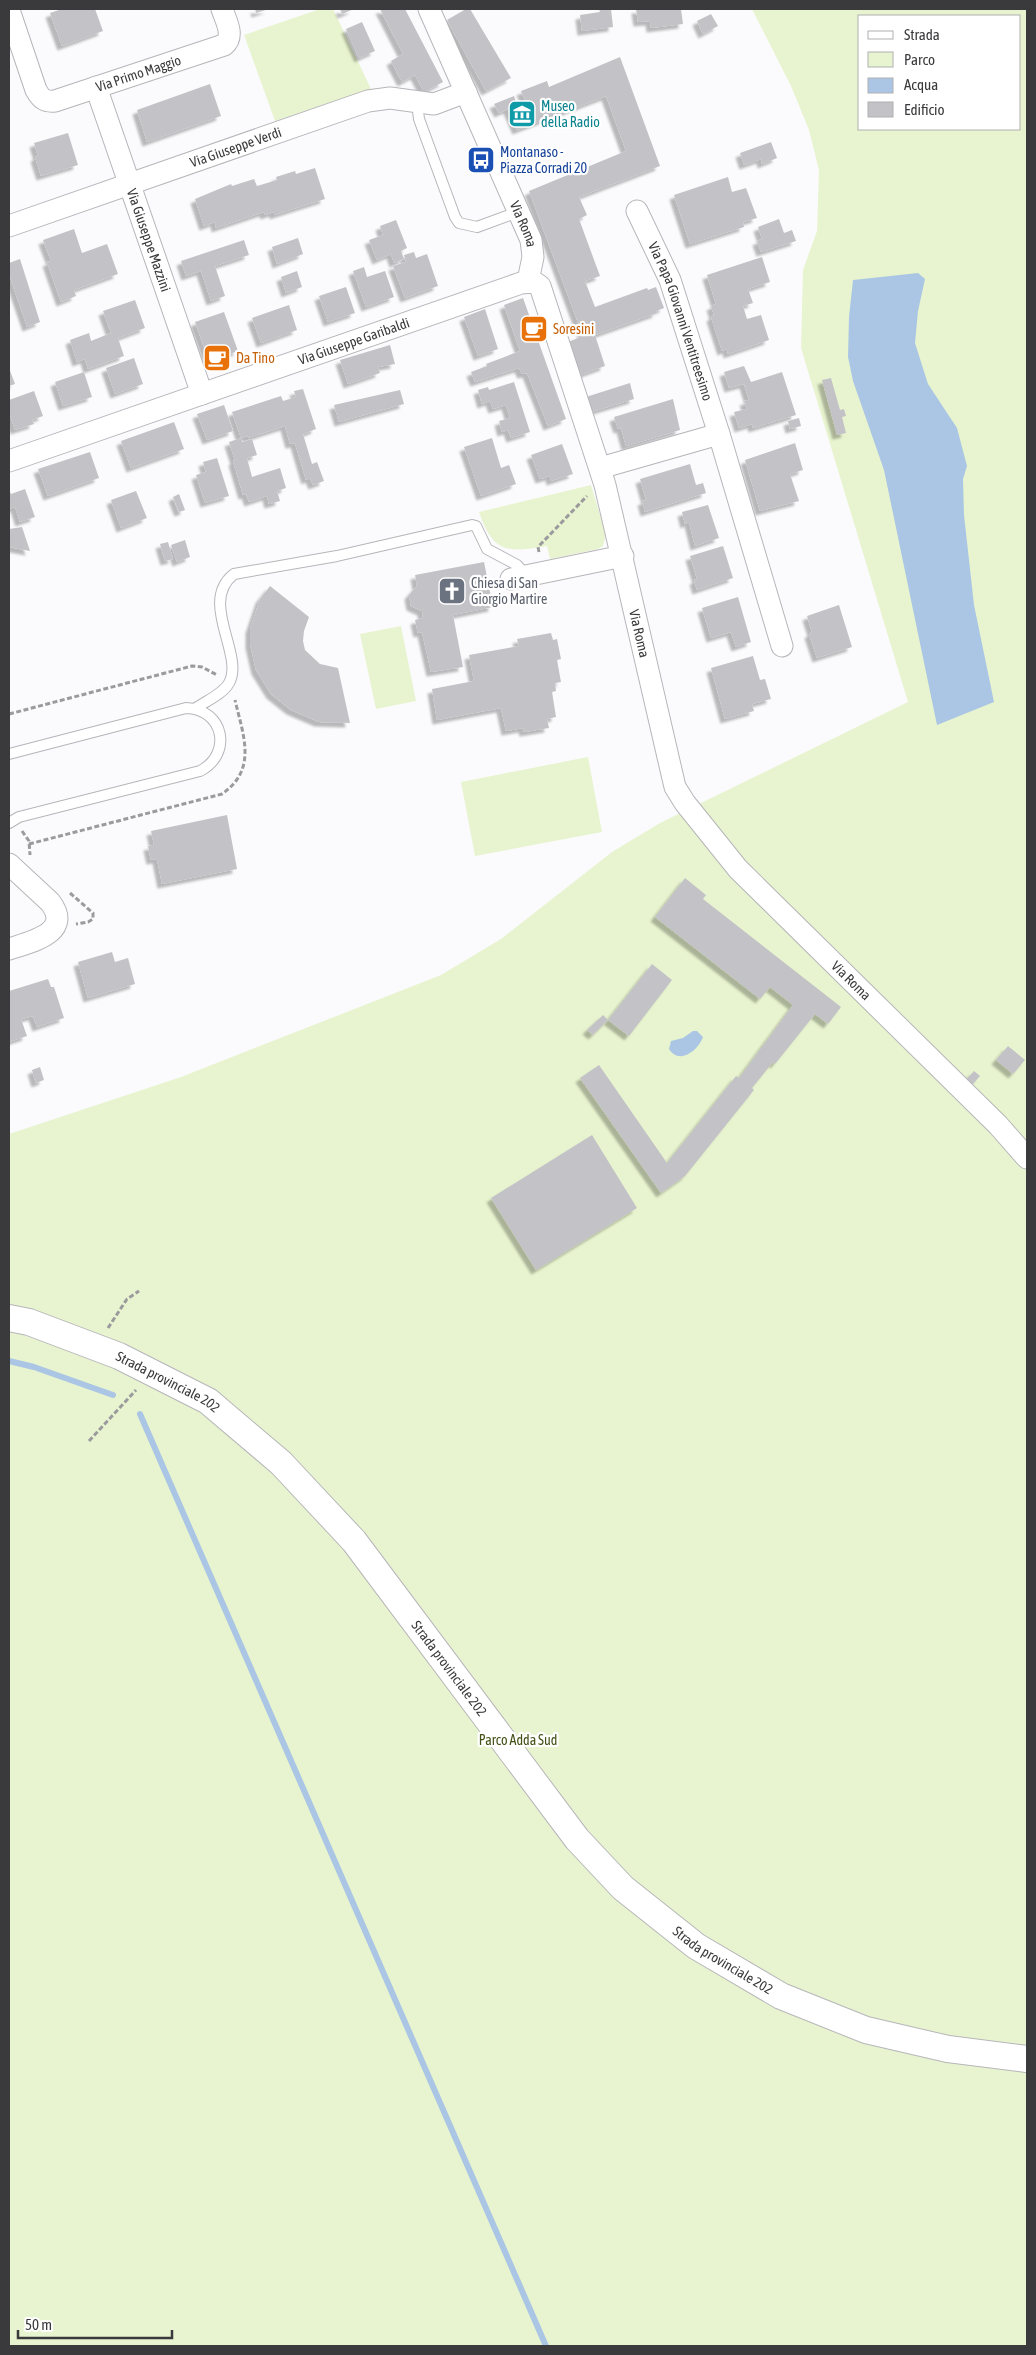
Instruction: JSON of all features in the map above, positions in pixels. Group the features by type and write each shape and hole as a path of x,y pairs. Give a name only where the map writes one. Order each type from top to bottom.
{"street":[{"name":"Via Primo Maggio","path":"9,10 36,90 40,98 47,102 224,45 229,41 229,27 222,9"},
{"name":"Via Roma","path":"430,9 534,250 528,281 540,286 544,292 603,477 623,556 670,771 684,804 738,869 1019,1139 1027,1158"},
{"name":"Via Giuseppe Mazzini","path":"96,87 202,394"},
{"name":"Via Giuseppe Verdi","path":"9,226 368,101 390,98 434,104 466,92"},
{"name":"Via Papa Giovanni Ventitreesimo","path":"637,211 670,280 719,434 782,646"},
{"name":"Via Giuseppe Garibaldi","path":"9,461 528,281"},
{"path":"603,477 719,434"},
{"path":"527,576 623,556"},
{"path":"9,864 55,908 57,916 52,931 34,941 9,949"},
{"name":"Strada provinciale 202","path":"9,1318 29,1322 97,1348 208,1402 281,1463 354,1542 560,1818 623,1888 671,1928 752,1981 836,2020 899,2039 948,2049 1027,2059"}],"lane":[{"path":"418,103 419,119 455,217 459,223 477,227 518,212"},
{"path":"196,708 227,686 232,675 220,597 224,584 234,574 337,556 472,525 476,526 487,549 517,566 527,576"},
{"path":"9,754 176,709 196,708 205,712 213,718 220,734 219,750 206,768 19,817 9,823"}],"path":[{"path":"527,576 538,547 593,490 603,477"},
{"path":"9,714 192,666 214,672 227,686 235,700 246,752 242,770 230,788 222,794 29,844"},
{"path":"97,1348 122,1305 139,1291"},
{"path":"89,1441 138,1387 149,1372"}],"green space":[{"path":"320,9 333,9 371,89 275,121 244,35"},
{"name":"Parco Adda Sud","path":"752,9 1027,9 1027,2346 9,2346 9,1134 181,1077 441,975 501,939 612,852 660,823 908,702 801,348 803,270 817,231 819,170 809,130 791,86"},
{"path":"591,485 606,535 603,546 598,549 550,559 547,546 521,549 503,547 490,536 479,512"},
{"path":"401,626 416,701 376,709 360,634"},
{"path":"588,757 602,832 475,856 461,782"}],"water":[{"path":"918,273 925,279 918,311 915,343 928,384 957,428 967,466 963,479 964,515 974,605 994,702 937,725 884,470 853,381 848,357 849,317 853,280"},
{"path":"693,1031 697,1031 703,1037 697,1047 683,1056 673,1054 669,1049 671,1041 683,1038"}],"building":[{"path":"62,9 95,9 103,31 62,46 50,13"},
{"path":"255,9 269,9 256,13"},
{"path":"340,9 354,9 342,14"},
{"path":"380,9 405,9 443,82 424,92 415,75 402,82 391,61 403,54"},
{"path":"466,9 470,9 511,78 486,91 447,20"},
{"path":"599,9 611,9 613,27 582,31 580,15 600,12"},
{"path":"636,9 681,9 683,24 651,28 650,21 638,22"},
{"path":"711,14 718,26 703,34 697,21"},
{"path":"362,22 375,51 359,58 346,29"},
{"path":"620,57 660,166 579,197 587,215 579,219 600,276 585,281 595,307 647,288 648,290 656,287 664,308 656,311 657,313 595,335 605,366 580,375 568,342 583,336 529,191 626,151 606,96 517,130 508,109 499,113 494,104 514,96 517,105 526,102 521,91 547,81 549,87"},
{"path":"210,84 221,116 147,142 137,110"},
{"path":"68,133 78,165 41,176 35,157 38,156 34,143"},
{"path":"771,142 777,158 762,164 761,159 744,165 740,153"},
{"path":"315,168 325,199 274,215 274,212 265,215 264,212 216,228 215,222 204,226 195,199 231,184 232,186 254,179 257,186 277,180 276,177 295,171 296,174"},
{"path":"728,177 732,192 746,188 757,218 743,222 744,227 690,244 674,195"},
{"path":"779,219 784,233 792,230 796,241 761,252 757,241 762,239 758,227"},
{"path":"396,220 407,248 401,251 404,259 394,263 391,254 377,260 369,240 383,235 380,226"},
{"path":"74,229 82,253 107,244 118,274 74,290 76,296 61,302 47,262 51,261 43,240"},
{"path":"298,238 303,254 277,264 272,247"},
{"path":"244,240 249,255 215,266 225,296 211,301 201,271 186,276 181,261"},
{"path":"414,252 416,258 427,254 438,286 405,298 393,266 406,262 404,255"},
{"path":"762,257 770,282 748,289 753,303 743,306 747,319 761,315 769,340 728,354 727,349 722,351 711,317 714,315 711,306 716,304 707,275"},
{"path":"20,259 40,322 27,327 9,274 9,263"},
{"path":"364,267 367,277 385,271 394,297 366,307 353,271"},
{"path":"297,271 302,287 286,293 281,277"},
{"path":"346,287 355,313 328,322 319,296"},
{"path":"523,298 566,419 548,426 527,373 522,374 519,368 475,382 471,372 520,351 504,305"},
{"path":"135,300 145,328 118,338 124,356 88,369 85,359 77,362 70,340 89,333 91,341 111,333 103,311"},
{"path":"289,305 297,330 261,343 252,318"},
{"path":"485,309 498,349 478,356 464,317"},
{"path":"224,312 238,351 209,361 195,322"},
{"path":"390,345 395,364 378,367 380,373 348,384 340,360"},
{"path":"134,358 143,384 115,394 106,368"},
{"path":"744,366 751,382 782,372 796,415 753,428 752,424 739,428 734,412 747,409 744,401 749,400 744,384 729,388 724,372"},
{"path":"9,368 15,384 9,386"},
{"path":"84,372 92,397 63,406 55,382"},
{"path":"831,378 840,410 844,409 846,416 842,417 846,433 837,435 822,380"},
{"path":"514,382 530,432 511,438 508,430 502,432 499,421 510,418 506,405 493,409 490,401 482,404 478,390 488,387 489,390"},
{"path":"630,383 634,399 591,412 586,397"},
{"path":"303,389 316,429 303,434 312,464 317,462 324,481 313,485 310,478 306,480 295,443 290,444 285,426 248,438 248,436 241,438 232,412 281,396 283,401 296,397 294,391"},
{"path":"400,390 404,404 339,422 334,405"},
{"path":"34,391 43,416 32,420 34,424 15,430 9,412 9,400"},
{"path":"673,399 680,430 626,446 621,428 618,429 614,417"},
{"path":"224,405 233,431 207,440 197,414"},
{"path":"799,418 801,426 790,429 788,421"},
{"path":"174,422 184,449 131,468 121,441"},
{"path":"241,438 242,442 252,439 257,455 247,458 252,477 280,468 286,488 277,491 280,501 269,504 267,496 249,502 246,494 243,495 229,442"},
{"path":"492,438 501,468 509,465 516,484 481,496 464,447"},
{"path":"795,443 803,470 790,474 799,501 760,511 745,460"},
{"path":"562,444 573,474 551,481 550,476 540,479 531,455"},
{"path":"90,452 99,478 48,496 38,469"},
{"path":"217,458 229,496 205,503 196,475 206,472 203,462"},
{"path":"690,464 696,485 703,483 706,493 645,512 642,501 646,500 640,479"},
{"path":"25,489 35,517 20,522 15,507 9,509 9,490 11,494"},
{"path":"136,491 147,518 121,528 111,500"},
{"path":"179,494 185,510 179,512 173,497"},
{"path":"708,505 719,538 695,546 689,522 685,524 682,512"},
{"path":"22,527 30,551 9,547 9,529"},
{"path":"185,540 190,557 177,562 171,545"},
{"path":"168,542 173,559 165,561 160,544"},
{"path":"723,546 733,578 697,590 694,580 697,579 690,556"},
{"name":"Chiesa di San Giorgio Martire","path":"484,562 493,607 453,615 463,667 431,672 422,632 418,633 415,620 423,618 422,611 411,606 409,595 417,586 415,575"},
{"path":"270,586 309,617 304,631 303,641 305,650 320,664 338,668 350,723 319,722 291,710 271,694 256,670 250,644 250,629 260,599"},
{"path":"738,597 751,642 736,647 731,632 711,638 702,608"},
{"path":"839,605 852,647 817,658 809,634 812,632 807,616"},
{"path":"551,633 553,640 557,639 561,659 557,660 561,682 555,683 556,691 552,692 556,717 547,719 549,728 524,732 523,728 506,731 501,708 437,720 432,689 474,681 469,655 519,646 517,639"},
{"path":"753,656 760,680 765,679 771,699 752,704 754,711 725,719 711,668"},
{"path":"227,815 237,869 162,884 157,859 151,860 148,846 154,845 151,831"},
{"path":"685,878 706,895 703,899 841,1007 828,1024 815,1014 775,1064 773,1062 752,1088 754,1090 685,1176 661,1193 580,1078 599,1065 667,1163 736,1076 739,1078 793,1005 770,987 760,999 655,917"},
{"path":"112,952 115,962 128,958 135,984 88,998 78,962"},
{"path":"652,964 672,980 629,1036 608,1020"},
{"path":"48,979 51,987 54,987 64,1018 37,1027 33,1016 21,1019 27,1036 9,1042 9,991"},
{"path":"603,1015 608,1020 593,1035 587,1030"},
{"path":"1008,1046 1025,1060 1013,1074 996,1060"},
{"path":"40,1067 44,1080 36,1083 32,1070"},
{"path":"974,1071 980,1076 970,1087 964,1082"},
{"path":"592,1135 637,1208 536,1270 491,1198"}],"waterway":[{"path":"9,1361 34,1367 113,1395"},
{"path":"140,1414 546,2346"}],"place":[{"name":"Museo della Radio","path":"522,114"},
{"name":"Montanaso - Piazza Corradi 20","path":"481,160"},
{"name":"Soresini","path":"534,329"},
{"name":"Da Tino","path":"217,358"},
{"name":"Chiesa di San Giorgio Martire","path":"452,591"}]}
